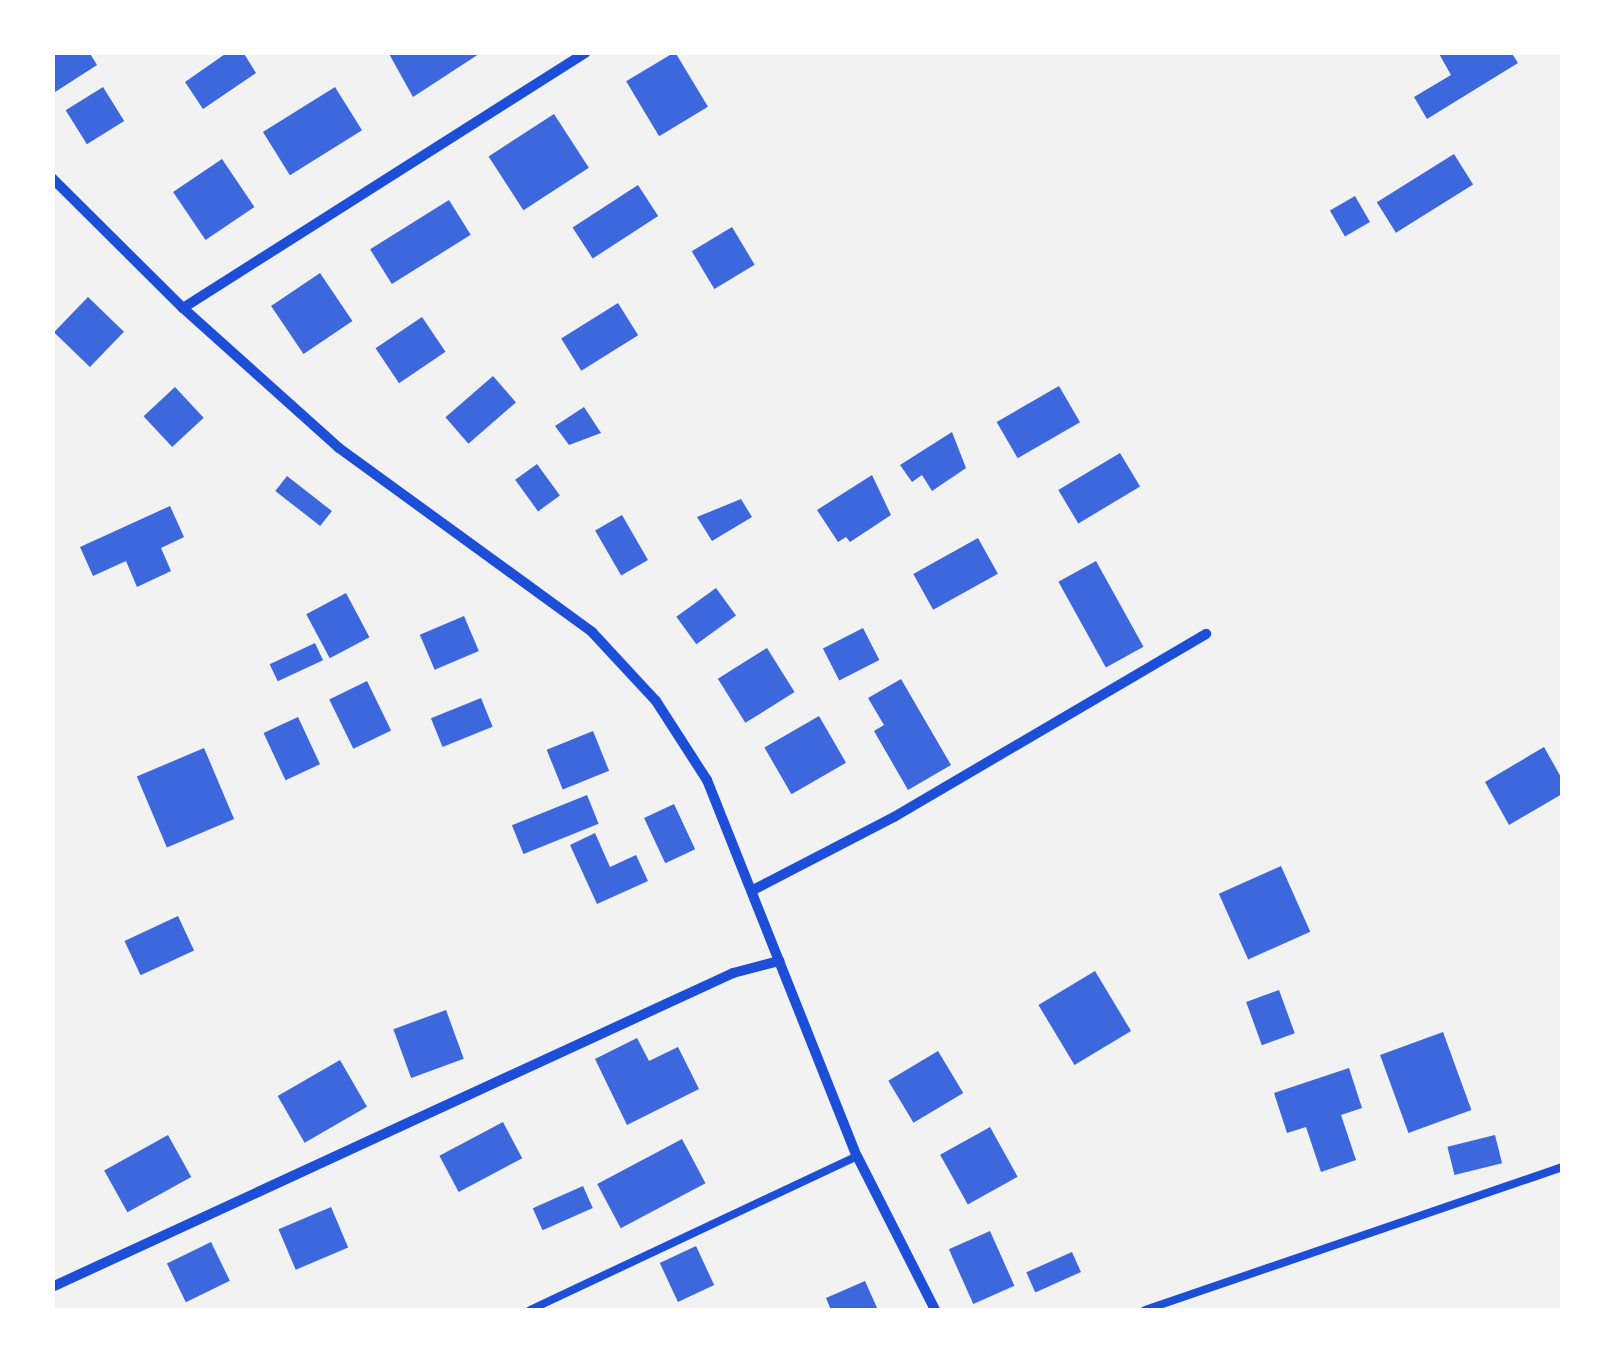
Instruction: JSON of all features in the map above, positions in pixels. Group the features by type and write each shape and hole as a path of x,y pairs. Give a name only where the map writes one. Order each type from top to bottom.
{"street":[{"path":"183,308 586,52"},
{"path":"52,178 183,308 339,448 592,632 656,700 707,780 857,1156 935,1310"},
{"path":"752,890 894,817 1206,634"},
{"path":"52,1288 732,973 779,961"}],"lane":[{"path":"530,1310 857,1156"},
{"path":"1145,1310 1562,1168"}],"building":[{"path":"52,52 89,52 97,65 52,94"},
{"path":"228,52 243,52 256,73 203,109 185,82"},
{"path":"388,52 482,52 413,97"},
{"path":"675,52 708,107 659,136 626,81"},
{"path":"1438,52 1511,52 1518,63 1427,119 1414,97 1451,75"},
{"path":"103,87 124,121 87,144 66,110"},
{"path":"335,87 362,130 290,175 263,132"},
{"path":"554,114 589,168 523,210 489,156"},
{"path":"1454,154 1473,185 1396,233 1377,202"},
{"path":"222,159 254,207 206,240 173,192"},
{"path":"638,185 658,216 593,259 573,227"},
{"path":"1355,196 1370,222 1345,236 1330,210"},
{"path":"449,200 471,235 392,284 370,249"},
{"path":"732,227 755,265 714,289 692,251"},
{"path":"320,273 352,321 304,354 271,306"},
{"path":"88,297 124,332 90,367 54,332"},
{"path":"618,303 638,335 581,371 561,339"},
{"path":"422,317 445,352 399,383 376,348"},
{"path":"493,376 516,402 468,444 445,417"},
{"path":"1059,386 1080,422 1018,458 997,422"},
{"path":"175,387 204,418 172,447 144,416"},
{"path":"584,407 601,433 569,445 555,426"},
{"path":"952,432 966,468 932,491 922,475 912,482 900,465"},
{"path":"1120,453 1140,486 1078,524 1058,490"},
{"path":"537,464 560,496 538,511 515,480"},
{"path":"872,475 891,515 850,542 846,537 838,542 817,510"},
{"path":"287,476 332,511 320,526 275,491"},
{"path":"741,499 752,517 712,541 697,517"},
{"path":"170,506 184,537 161,548 171,571 137,587 126,561 93,576 80,547"},
{"path":"622,515 648,560 621,576 595,530"},
{"path":"978,538 998,574 933,610 913,574"},
{"path":"1096,561 1144,647 1106,668 1058,582"},
{"path":"716,588 736,616 696,644 676,617"},
{"path":"346,593 369,637 330,658 306,614"},
{"path":"464,616 479,651 435,670 420,635"},
{"path":"863,628 879,660 839,681 823,648"},
{"path":"315,643 323,660 278,681 270,664"},
{"path":"767,648 795,692 745,723 718,679"},
{"path":"901,679 951,765 908,790 874,731 884,725 868,698"},
{"path":"367,681 391,730 353,749 329,699"},
{"path":"481,698 493,727 443,747 431,718"},
{"path":"819,716 846,763 791,794 764,748"},
{"path":"298,717 320,764 286,780 264,733"},
{"path":"593,731 609,771 563,790 547,750"},
{"path":"1544,747 1562,779 1562,794 1509,825 1485,782"},
{"path":"204,748 234,819 167,847 137,777"},
{"path":"587,795 599,824 524,854 512,825"},
{"path":"674,804 695,849 665,863 644,818"},
{"path":"595,833 610,867 636,855 648,881 597,904 570,845"},
{"path":"1281,866 1310,932 1248,959 1219,894"},
{"path":"178,916 194,950 141,975 125,941"},
{"path":"1095,971 1131,1031 1074,1065 1038,1005"},
{"path":"1279,990 1295,1033 1262,1045 1246,1002"},
{"path":"446,1010 464,1059 411,1078 393,1029"},
{"path":"1443,1032 1471,1110 1408,1133 1380,1055"},
{"path":"637,1038 649,1061 678,1047 699,1089 627,1125 595,1059"},
{"path":"938,1051 963,1093 914,1123 888,1081"},
{"path":"340,1060 367,1107 305,1143 278,1096"},
{"path":"1349,1068 1362,1108 1341,1115 1356,1160 1321,1172 1306,1127 1287,1133 1274,1093"},
{"path":"503,1122 522,1158 459,1192 439,1156"},
{"path":"990,1127 1018,1177 968,1204 940,1155"},
{"path":"168,1135 191,1177 127,1212 104,1170"},
{"path":"1495,1135 1502,1163 1454,1175 1447,1147"},
{"path":"682,1139 705,1183 621,1228 597,1184"},
{"path":"583,1186 593,1208 543,1230 533,1208"},
{"path":"331,1207 348,1248 296,1270 279,1229"},
{"path":"990,1231 1014,1286 973,1304 949,1249"},
{"path":"211,1242 230,1281 186,1302 167,1263"},
{"path":"696,1246 714,1285 678,1302 660,1263"},
{"path":"1072,1252 1081,1272 1035,1292 1026,1272"},
{"path":"865,1281 878,1310 831,1310 826,1298"}]}
